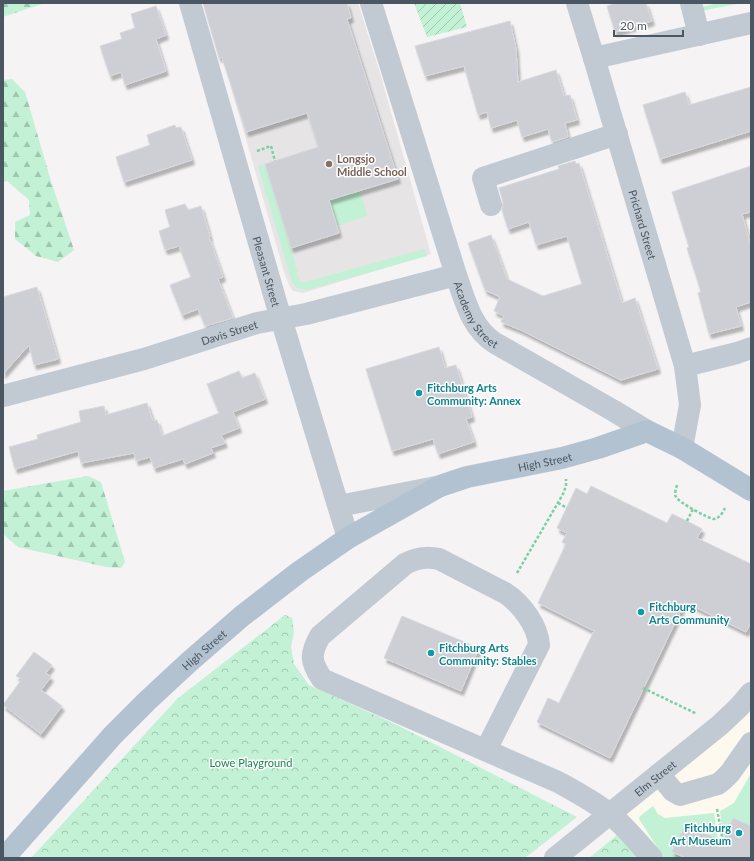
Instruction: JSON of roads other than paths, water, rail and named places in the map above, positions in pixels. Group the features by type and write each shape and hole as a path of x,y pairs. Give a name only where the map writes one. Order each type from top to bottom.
{"main road":[{"name":"Academy Street","path":"647,431 682,448 751,490"},
{"name":"High Street","path":"4,858 113,736 147,701 242,616 299,572 348,538 440,486 467,477 562,458 598,448 647,431"}],"street":[{"name":"Pleasant Street","path":"190,3 348,538"},
{"name":"Academy Street","path":"371,3 456,275 478,329 486,337 647,431"},
{"name":"Prichard Street","path":"577,3 685,366 690,405 682,448"},
{"path":"691,3 699,35"},
{"path":"594,58 751,24"},
{"path":"491,205 483,178 617,134"},
{"name":"Davis Street","path":"3,396 144,359 257,323 306,314 456,275"},
{"path":"685,366 751,348"},
{"name":"High Street","path":"339,506 440,486"},
{"path":"486,750 539,645 538,638 522,608 514,599 505,593 439,559 429,557 412,560 405,564 320,636 313,649 313,660 322,679 558,782 587,798 610,814 652,858"},
{"name":"Elm Street","path":"555,858 720,725 751,693"},
{"path":"659,774 674,791 680,794 718,784 730,773 751,743"}],"place":[{"name":"Longsjo Middle School","path":"329,164"},
{"name":"Fitchburg Arts Community: Annex","path":"419,393"},
{"name":"Fitchburg Arts Community","path":"641,612"},
{"name":"Fitchburg Arts Community: Stables","path":"431,653"},
{"name":"Fitchburg Art Museum","path":"739,833"}],"park label":[{"name":"Lowe Playground","path":"251,762"}]}
